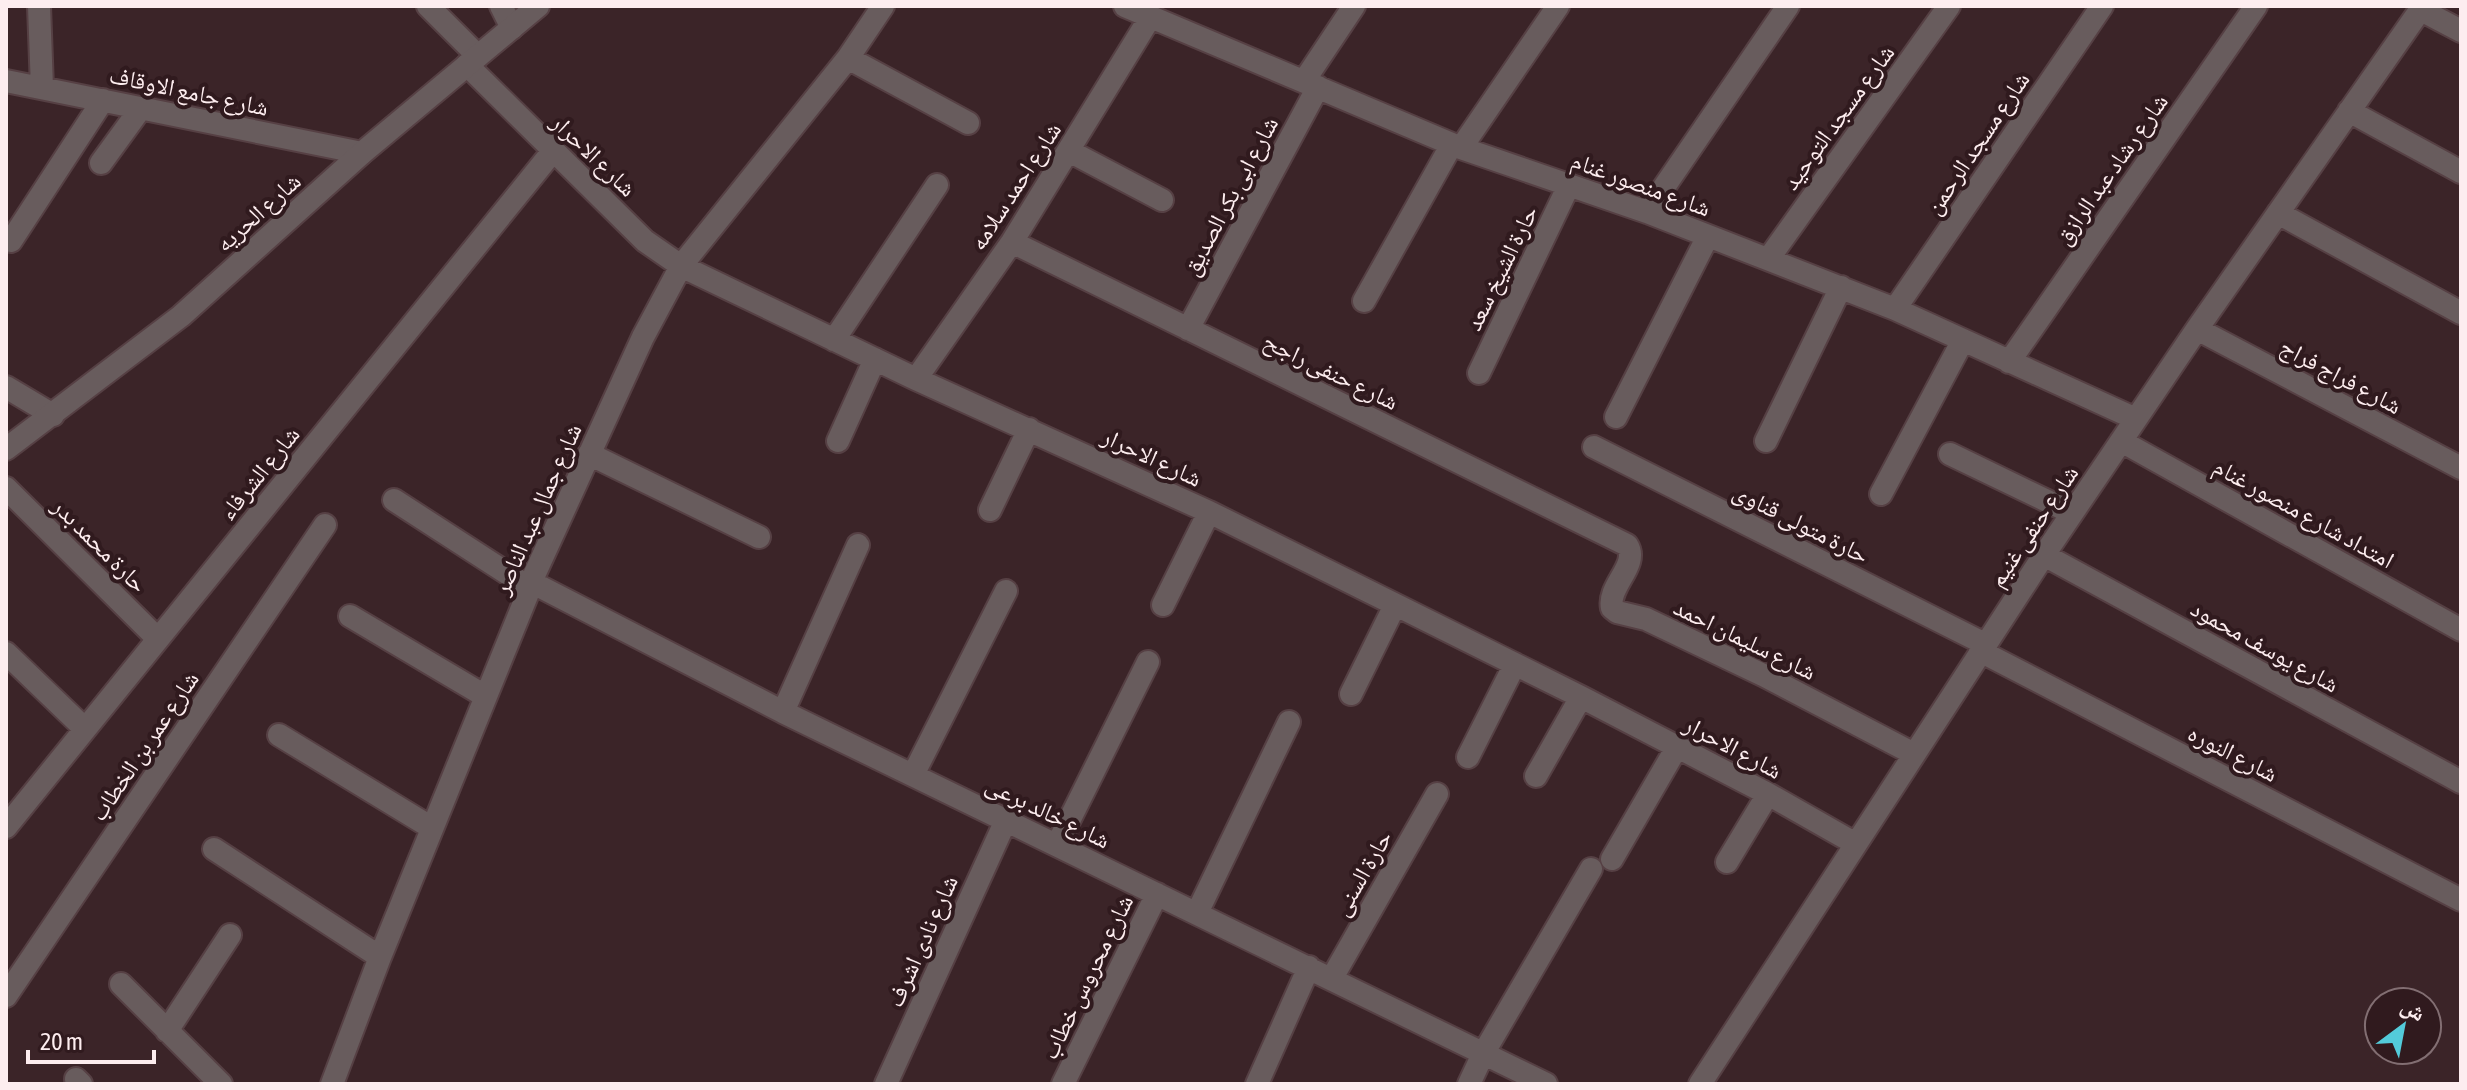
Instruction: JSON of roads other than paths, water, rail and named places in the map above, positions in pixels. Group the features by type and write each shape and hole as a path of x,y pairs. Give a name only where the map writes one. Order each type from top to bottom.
{"street":[{"path":"39,6 42,88"},
{"name":"شارع الاحرار","path":"428,6 553,151 645,241 681,266 916,379 1209,512 1581,697 1768,794 1856,844"},
{"path":"501,6 512,28"},
{"name":"شارع الحريه","path":"6,449 181,316 362,153 538,6"},
{"name":"شارع جمال عبد الناصر","path":"332,1084 530,585 643,337 681,266 848,58 883,6"},
{"name":"شارع منصور غنام","path":"1128,6 1457,146 1647,212 1895,309 2136,419"},
{"name":"شارع ابى بكر الصديق","path":"1188,329 1311,84 1354,6"},
{"path":"1364,301 1457,146 1558,6"},
{"path":"1647,212 1788,6"},
{"name":"شارع مسجد التوحيد","path":"1769,258 1949,6"},
{"name":"شارع مسجد الرحمن","path":"1895,309 2102,6"},
{"name":"شارع رشاد عبد الرازق","path":"2009,362 2256,6"},
{"path":"2422,8 2461,31"},
{"name":"شارع حنفى غنيم","path":"1700,1084 1982,647 2197,329 2422,8"},
{"name":"شارع احمد سلامه","path":"916,379 1012,242 1151,16"},
{"path":"848,58 968,123"},
{"name":"شارع جامع الاوقاف","path":"6,81 362,153"},
{"path":"11,241 103,100"},
{"path":"101,163 141,108"},
{"path":"2349,111 2461,172"},
{"name":"شارع الشرفاء","path":"6,827 553,151"},
{"path":"1069,151 1162,200"},
{"path":"834,340 937,185"},
{"name":"حارة الشيخ سعد","path":"1479,373 1569,185"},
{"path":"2278,213 2461,313"},
{"path":"1616,417 1708,236"},
{"name":"شارع حنفى راجح","path":"1012,242 1627,545"},
{"path":"1766,441 1841,287"},
{"name":"شارع فراج فراج","path":"2197,329 2461,468"},
{"path":"1881,494 1963,340"},
{"path":"838,441 875,359"},
{"path":"6,387 53,415"},
{"path":"990,510 1029,429"},
{"name":"امتداد شارع منصور غنام","path":"2121,441 2461,630"},
{"name":"حارة متولى قناوى","path":"1594,447 1982,647"},
{"path":"589,454 759,537"},
{"path":"1950,454 2072,513"},
{"name":"حارة محمد بدر","path":"6,488 158,639"},
{"name":"شارع خالد برعى","path":"394,500 530,585 783,712 1546,1084"},
{"path":"1163,605 1209,512"},
{"name":"شارع عمر بن الخطاب","path":"6,996 325,525"},
{"path":"783,712 858,545"},
{"name":"شارع سليمان احمد","path":"1627,545 1630,561 1610,599 1612,608 1617,612 1646,619 1763,675 1914,754"},
{"name":"شارع يوسف محمود","path":"2044,555 2461,782"},
{"path":"913,775 1006,591"},
{"path":"1351,694 1395,605"},
{"path":"350,616 485,696"},
{"name":"شارع النوره","path":"1982,647 2461,900"},
{"path":"6,653 85,729"},
{"path":"1057,845 1148,662"},
{"path":"1468,757 1515,664"},
{"path":"1536,776 1581,697"},
{"path":"1197,913 1289,722"},
{"path":"279,735 432,828"},
{"path":"1612,859 1677,747"},
{"name":"حارة السنى","path":"1332,978 1437,794"},
{"path":"1727,862 1768,794"},
{"name":"شارع نادى اشرف","path":"886,1084 1006,820"},
{"path":"214,849 380,957"},
{"path":"1469,1084 1483,1054 1591,869"},
{"name":"شارع محروس خطاب","path":"1063,1084 1157,894"},
{"path":"167,1031 230,935"},
{"path":"1257,1084 1309,967"},
{"path":"121,984 221,1084"}]}
